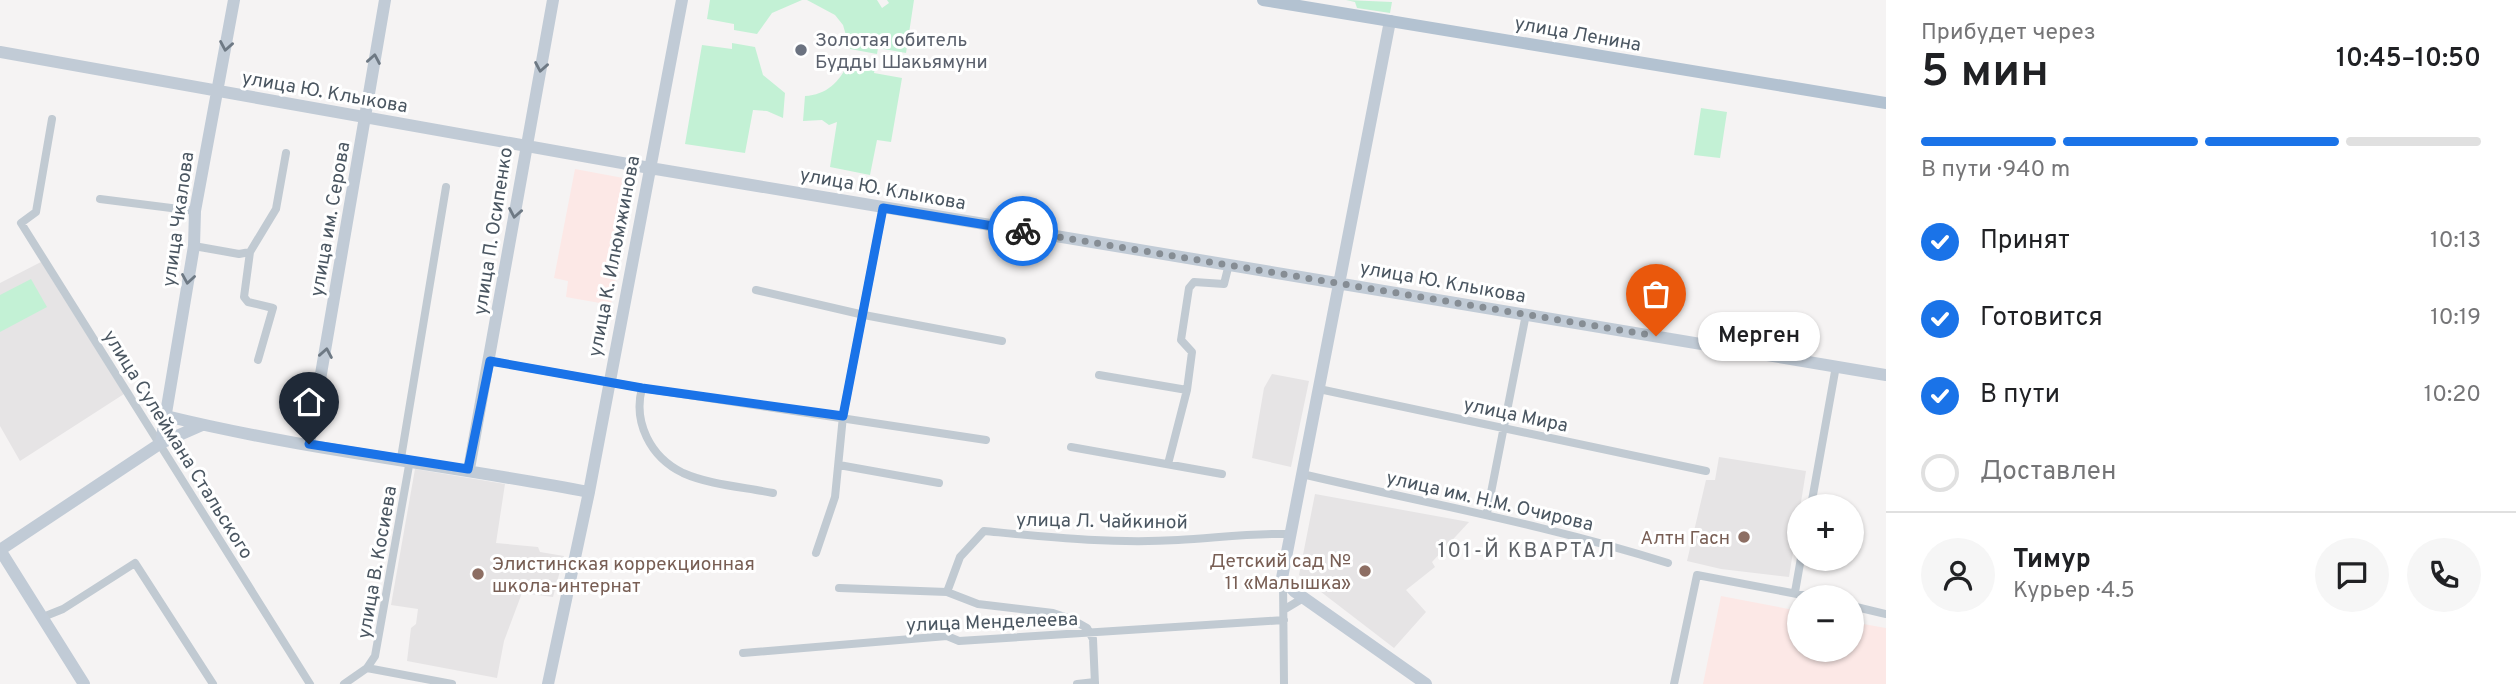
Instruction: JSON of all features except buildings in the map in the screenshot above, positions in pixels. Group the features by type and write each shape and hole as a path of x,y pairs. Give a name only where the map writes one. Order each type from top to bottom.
{"main road":[{"name":"улица Чкалова","path":"161,443 194,246 195,211 234,0"},
{"name":"улица им. Серова","path":"309,444 385,0"},
{"name":"улица П. Осипенко","path":"468,469 490,361 552,0"},
{"name":"улица К. Илюмжинова","path":"548,684 589,492 682,0"},
{"name":"улица Ленина","path":"1263,0 1886,103"},
{"path":"1390,21 1282,578 1426,684"},
{"name":"улица Ю. Клыкова","path":"0,52 883,208 1886,375"},
{"path":"166,416 202,425 589,492"},
{"path":"84,684 0,550 161,443 202,425"}],"street":[{"name":"улица Сулеймана Стальского","path":"52,119 36,212 21,223 310,684"},
{"path":"258,360 273,308 248,302 244,297 250,253 276,209 286,153"},
{"path":"405,459 446,187"},
{"path":"100,199 195,211"},
{"path":"816,553 835,496 843,416 883,208"},
{"path":"194,246 239,254 250,253"},
{"path":"1168,464 1187,390 1192,352 1181,340 1189,288 1194,282 1224,284 1229,264"},
{"path":"756,290 864,315 1002,341"},
{"path":"1487,513 1526,314"},
{"path":"490,361 642,388 843,416 986,440"},
{"path":"1813,494 1836,366"},
{"path":"1099,374 1187,390"},
{"path":"642,388 637,407 640,426 654,448 680,471 696,478 773,493"},
{"name":"улица Мира","path":"1319,389 1706,471"},
{"path":"1071,447 1222,474"},
{"name":"улица В. Косиева","path":"344,684 367,668 375,656 405,459"},
{"path":"839,465 939,483"},
{"name":"улица им. Н.М. Очирова","path":"1302,474 1487,513 1600,541 1668,563"},
{"name":"улица Л. Чайкиной","path":"947,592 960,557 984,531 1124,540 1177,540 1245,533 1291,534"},
{"path":"43,617 63,609 135,563 213,684"},
{"path":"1674,684 1697,575 1787,591"},
{"path":"1282,578 1285,609 1284,684"},
{"path":"839,588 947,592 978,604 1053,613 1071,619 1093,639 1095,683 1077,684"},
{"path":"1285,609 1306,597"},
{"path":"1864,609 1886,614"},
{"name":"улица Менделеева","path":"743,653 947,636 959,641 1284,620"},
{"name":"улица В. Косиева","path":"367,668 452,684"}],"shaded area":[{"path":"575,169 634,180 611,305 566,297 568,281 554,278"},
{"path":"41,262 124,394 20,461 0,426 0,283"},
{"path":"1272,374 1309,381 1291,467 1252,458 1264,388"},
{"name":"Алтн Гасн","path":"1719,457 1806,471 1802,494 1787,494 1789,577 1721,569 1687,561 1706,480 1715,480"},
{"name":"Элистинская коррекционная школа-интернат","path":"415,469 505,484 496,543 538,547 540,552 564,556 553,597 522,593 504,641 497,678 407,661 411,628 416,624 418,609 391,605"},
{"name":"Детский сад № 11 «Малышка»","path":"1315,494 1469,522 1432,562 1435,567 1406,590 1426,612 1394,648 1299,575"},
{"path":"1721,596 1787,609 1787,662 1864,662 1864,624 1886,628 1886,684 1703,684"}],"green space":[{"path":"710,0 802,0 772,13 757,34 734,30 734,24 707,19"},
{"path":"807,0 877,0 882,8 889,3 887,0 914,0 906,53 878,48 877,54 850,49 843,25 835,15"},
{"path":"1346,0 1392,2 1390,13 1357,8 1355,2"},
{"path":"732,43 755,47 763,75 785,93 783,118 767,111 753,110 745,153 685,144 702,45 732,49"},
{"path":"848,63 875,68 874,73 902,78 891,142 877,140 870,175 830,167 837,122 829,125 822,120 803,121 805,96 826,90 841,76"},
{"path":"1701,108 1727,112 1720,158 1694,155"},
{"path":"31,279 47,307 0,332 0,295"}],"way so far":[{"path":"1023,231 1656,336"}],"place":[{"name":"Золотая обитель Будды Шакьямуни","path":"801,50"},
{"name":"Мерген","path":"1656,336"},
{"name":"Алтн Гасн","path":"1744,537"},
{"name":"Детский сад № 11 «Малышка»","path":"1365,571"},
{"name":"Элистинская коррекционная школа-интернат","path":"478,574"}],"district":[{"name":"101-Й КВАРТАЛ","path":"1527,550"}],"route":[{"path":"309,444 468,469 490,361 642,388 843,416 883,208 1023,231"}]}
